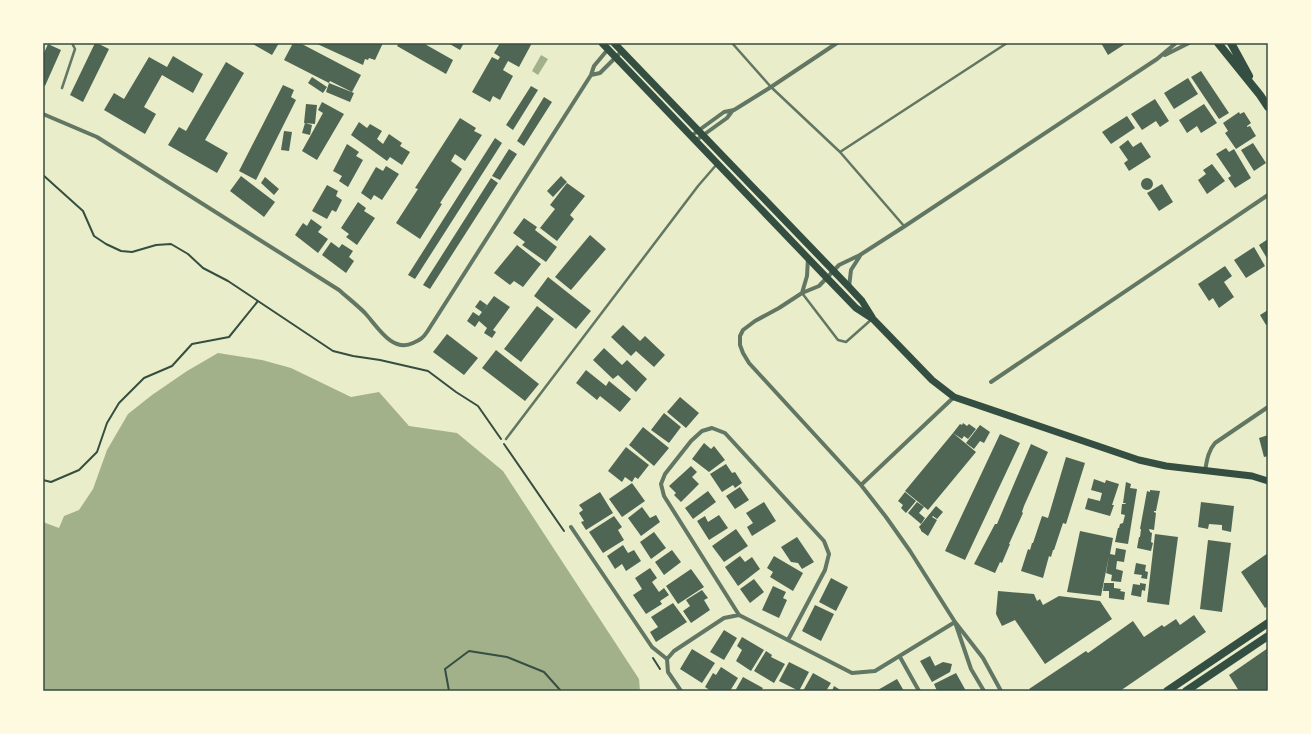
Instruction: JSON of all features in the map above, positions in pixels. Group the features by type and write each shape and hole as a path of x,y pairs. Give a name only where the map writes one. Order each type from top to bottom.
{"main road":[{"path":"602,43 612,45 622,51 849,287 862,301 873,319 932,380 954,397 1139,460 1166,466 1252,476 1268,481"},
{"path":"1218,43 1260,95"},
{"path":"1232,43 1268,108"},
{"path":"612,45 616,57 693,139 856,308 873,319"},
{"path":"1167,691 1268,623"},
{"path":"1186,691 1268,636"}],"street":[{"path":"693,139 724,112 734,110 837,43"},
{"path":"1001,691 983,658 955,622 910,551 886,517 861,485 749,363 742,354 740,336 743,330 755,321 802,293 819,286 839,265 860,255 905,226 1157,59 1176,43"},
{"path":"1157,59 1189,43"},
{"path":"43,114 97,137 339,290 364,313 385,336 397,345 407,346 422,339 427,332 591,75 594,66 612,45"},
{"path":"591,75 600,73 622,51"},
{"path":"991,382 1268,195"},
{"path":"849,287 851,270 860,255"},
{"path":"802,293 808,276 808,258"},
{"path":"861,485 954,397"},
{"path":"1205,471 1208,454 1211,447 1220,439 1268,407"},
{"path":"788,640 825,570 829,554 824,541 725,432 712,428 702,431 691,441 665,474 661,484 664,496 739,615 852,673 875,671 955,622"},
{"path":"571,527 652,647 667,659"},
{"path":"681,691 668,672 667,659 674,651 724,618 739,615"},
{"path":"955,622 971,669 984,691"},
{"path":"900,657 919,691"}],"lane":[{"path":"62,88 75,49 72,43"},
{"path":"732,43 771,87 840,152 905,226"},
{"path":"840,152 1007,43"},
{"path":"506,439 698,186 718,164"},
{"path":"802,293 838,340 846,342 873,319"}],"path":[{"path":"43,175 83,211 94,236 106,244 121,251 132,252 156,245 171,244 188,254 202,268 228,281 333,351 428,371 478,406 565,532"},
{"path":"43,480 51,482 79,470 97,452 107,423 119,403 144,378 172,366 192,344 229,337 258,301"},
{"path":"449,691 444,669 469,651 507,657 544,672 562,691"},
{"path":"649,653 663,672"}],"shaded area":[{"path":"541,55 548,59 538,75 532,71"},
{"path":"218,353 262,360 291,368 351,397 379,392 409,426 457,433 503,471 639,679 640,691 43,691 43,522 59,528 64,516 79,510 93,489 107,450 128,414 152,395 187,371"}],"building":[{"path":"95,43 109,49 83,102 70,95"},
{"path":"251,43 279,43 272,55"},
{"path":"293,43 300,43 361,75 352,92 330,81 329,83 284,60"},
{"path":"315,43 383,43 375,60 369,58 368,60 365,59 363,65"},
{"path":"399,43 423,43 453,60 446,74 397,46"},
{"path":"448,43 464,43 460,50"},
{"path":"500,43 532,43 519,67 508,61 503,70 513,76 500,100 493,96 490,102 472,92 492,57 498,60 500,57 494,53"},
{"path":"1101,43 1124,43 1125,44 1108,55"},
{"path":"48,44 61,50 45,86 43,85 43,55"},
{"path":"173,56 203,74 193,93 162,75 144,107 156,114 145,134 104,110 114,93 124,99 149,57 167,67"},
{"path":"226,62 244,73 205,140 228,153 217,173 168,145 179,127 186,131"},
{"path":"1201,71 1229,113 1219,119 1191,77"},
{"path":"312,77 327,87 323,93 308,83"},
{"path":"1188,78 1198,94 1174,109 1164,93"},
{"path":"329,83 354,93 350,102 326,92"},
{"path":"283,85 294,90 291,97 296,100 256,180 239,171"},
{"path":"531,86 538,90 513,130 506,125"},
{"path":"544,97 552,102 524,146 517,141"},
{"path":"1155,99 1169,121 1160,127 1156,121 1142,130 1131,114"},
{"path":"322,102 344,114 317,160 302,151 323,113 318,110"},
{"path":"306,104 317,105 315,124 304,123"},
{"path":"1204,104 1217,123 1201,133 1197,126 1187,133 1179,120"},
{"path":"1239,112 1240,114 1244,112 1251,123 1247,127 1250,126 1256,136 1236,149 1225,133 1228,131 1223,123"},
{"path":"1127,116 1135,128 1111,144 1102,132"},
{"path":"460,118 476,128 474,131 482,135 465,161 455,154 451,161 462,169 440,203 442,204 420,239 396,223 418,189 415,188"},
{"path":"359,122 367,128 370,124 382,131 377,139 383,144 389,134 402,143 400,146 410,152 402,165 390,157 387,161 351,135"},
{"path":"305,123 312,125 310,135 302,133"},
{"path":"284,131 292,132 289,151 281,150"},
{"path":"495,138 502,143 415,279 408,275"},
{"path":"1128,140 1133,147 1141,142 1151,157 1129,171 1124,163 1128,160 1119,147"},
{"path":"1253,143 1266,163 1254,171 1241,150"},
{"path":"347,144 359,152 356,156 363,160 348,187 339,181 342,176 333,171"},
{"path":"1226,148 1229,152 1234,149 1251,178 1235,188 1228,178 1231,176 1216,154"},
{"path":"509,149 517,154 500,180 492,176"},
{"path":"1212,164 1225,181 1207,194 1198,180 1206,174 1203,170"},
{"path":"386,166 399,174 382,200 374,195 371,200 361,193 376,167 383,171"},
{"path":"241,176 275,202 264,217 230,191"},
{"path":"561,176 567,182 553,197 547,191"},
{"path":"265,177 279,189 274,195 261,183"},
{"path":"491,178 498,183 430,289 423,285"},
{"path":"1147,178 1151,180 1153,184 1151,188 1147,190 1143,188 1141,184 1143,180"},
{"path":"567,183 585,196 570,215 574,219 557,241 540,228 555,209 550,205"},
{"path":"1162,184 1173,202 1159,211 1147,193"},
{"path":"327,185 338,191 336,196 342,200 336,212 332,210 327,219 312,211"},
{"path":"358,202 366,208 364,211 375,218 357,245 346,237 349,234 341,228"},
{"path":"524,218 537,227 535,230 557,247 546,262 522,245 525,242 513,233"},
{"path":"311,219 322,227 318,232 328,239 318,253 295,235 303,223 307,226"},
{"path":"590,235 606,249 571,290 555,277"},
{"path":"1268,239 1268,260 1259,245"},
{"path":"331,242 339,248 342,244 353,251 349,257 354,261 346,273 322,255"},
{"path":"517,245 541,264 523,287 514,281 510,285 494,273"},
{"path":"1254,247 1265,266 1246,278 1234,260"},
{"path":"1225,266 1232,276 1224,282 1234,297 1219,308 1213,298 1209,301 1198,284"},
{"path":"548,277 591,311 576,329 534,296"},
{"path":"494,296 510,307 493,330 496,332 492,338 484,333 487,328 479,321 475,327 467,321 473,312 479,316"},
{"path":"480,300 487,305 482,312 475,307"},
{"path":"537,306 554,319 521,362 504,349"},
{"path":"1268,310 1268,324 1266,325 1260,315"},
{"path":"623,325 640,341 645,336 665,355 654,367 636,351 631,356 611,337"},
{"path":"447,334 478,358 464,375 433,352"},
{"path":"604,348 622,365 627,360 647,379 636,392 618,375 613,379 593,360"},
{"path":"496,350 539,384 525,401 482,368"},
{"path":"586,370 606,386 609,381 631,399 620,412 600,396 597,400 576,383"},
{"path":"680,397 699,413 686,428 667,412"},
{"path":"664,413 681,427 669,443 651,430"},
{"path":"963,423 967,426 969,424 976,429 968,439 964,436 962,439 953,433 960,424 962,425"},
{"path":"980,425 990,432 984,443 980,441 974,449 966,443"},
{"path":"643,427 669,448 654,466 629,445"},
{"path":"953,433 976,452 928,510 905,491"},
{"path":"1000,434 1020,443 965,560 945,551"},
{"path":"1268,435 1268,456 1264,457 1259,438"},
{"path":"704,443 711,449 714,446 725,460 709,472 692,459"},
{"path":"1031,444 1048,452 1024,506 1023,513 1002,563 1000,562 995,573 974,564 995,524 997,524"},
{"path":"626,447 649,465 638,479 635,477 632,482 625,477 622,482 608,471"},
{"path":"1066,457 1085,463 1066,524 1063,523 1054,550 1051,557 1049,556 1043,578 1021,571 1028,549 1030,550 1033,543 1042,516 1048,518"},
{"path":"726,464 732,473 735,472 742,483 735,488 733,485 722,492 710,474"},
{"path":"691,466 697,472 692,477 699,484 681,502 674,495 676,493 669,486"},
{"path":"1094,479 1105,483 1106,480 1119,484 1110,516 1085,509 1088,498 1100,501 1102,493 1091,490"},
{"path":"1126,482 1131,484 1130,488 1137,489 1128,544 1115,542 1118,528 1120,524 1123,523 1125,515 1121,514 1122,504 1126,503 1123,503"},
{"path":"632,483 645,501 622,517 609,499"},
{"path":"740,487 749,500 735,509 726,496"},
{"path":"1150,490 1160,491 1156,511 1154,511 1156,513 1154,530 1149,529 1152,533 1151,542 1153,543 1151,551 1137,548 1147,491 1150,492"},
{"path":"708,491 716,502 693,519 685,508"},
{"path":"600,492 613,513 586,530 581,522 584,521 579,513 583,510 579,505"},
{"path":"905,492 916,501 906,513 901,508 903,505 898,501"},
{"path":"764,502 776,521 752,536 747,527 753,523 746,513"},
{"path":"917,502 924,507 919,513 925,518 921,524 908,513"},
{"path":"1201,502 1234,506 1231,532 1222,530 1222,525 1209,524 1208,529 1198,527"},
{"path":"936,506 943,512 937,519 933,516 932,517 937,520 928,536 921,531 919,527"},
{"path":"642,507 650,518 656,515 660,522 641,536 628,518"},
{"path":"719,515 728,528 709,540 697,521 705,516 708,522"},
{"path":"614,516 622,527 618,530 624,540 603,553 589,532"},
{"path":"736,529 748,546 724,562 712,546"},
{"path":"1080,531 1113,538 1110,554 1115,555 1116,548 1126,550 1124,562 1117,561 1116,569 1123,571 1121,582 1111,581 1112,575 1106,573 1109,556 1101,596 1067,592"},
{"path":"654,532 666,548 651,559 640,542"},
{"path":"1155,534 1178,537 1169,605 1147,602"},
{"path":"797,537 814,562 802,569 798,563 791,562 781,547"},
{"path":"1208,540 1231,543 1222,612 1200,609"},
{"path":"623,545 628,553 634,550 641,561 626,571 622,564 615,569 607,556"},
{"path":"672,550 681,562 664,575 655,562"},
{"path":"1268,553 1268,606 1265,608 1241,572"},
{"path":"740,556 745,562 752,557 760,569 738,586 725,567"},
{"path":"774,556 803,573 793,591 770,577 773,572 767,568"},
{"path":"1136,563 1146,565 1145,571 1148,572 1147,579 1141,578 1142,575 1134,574"},
{"path":"650,568 657,578 652,582 659,592 664,588 669,595 660,601 662,604 646,614 633,595 642,589 635,578"},
{"path":"691,569 704,587 678,604 666,586"},
{"path":"831,578 848,587 836,611 819,602"},
{"path":"754,579 764,592 750,603 740,589"},
{"path":"1104,583 1114,583 1114,588 1121,589 1120,591 1125,592 1124,600 1109,598 1109,591 1103,591"},
{"path":"1140,583 1146,584 1145,591 1142,590 1141,597 1131,595 1133,584 1140,585"},
{"path":"773,586 786,592 783,598 787,600 779,618 762,610"},
{"path":"702,590 708,598 704,600 710,610 691,623 683,611 690,606 686,600"},
{"path":"998,591 1034,594 1037,601 1040,599 1043,605 1059,596 1100,601 1112,619 1045,664 1015,620 1002,626 996,614"},
{"path":"673,603 687,622 656,642 650,632 658,627 651,617"},
{"path":"815,605 834,614 821,641 802,631"},
{"path":"1194,615 1206,632 1120,691 1031,691 1029,689 1086,651 1088,653 1133,621 1144,637 1162,625 1164,627 1176,619 1180,625"},
{"path":"724,630 737,638 724,660 710,652"},
{"path":"742,637 764,650 751,671 736,661 742,650 737,646"},
{"path":"1268,648 1268,691 1239,691 1229,675"},
{"path":"692,649 715,663 702,683 680,669"},
{"path":"766,651 772,655 771,657 785,664 774,683 754,671"},
{"path":"930,656 935,666 943,662 952,664 950,672 932,682 920,661"},
{"path":"789,662 809,672 799,691 779,681"},
{"path":"721,667 738,678 730,691 711,691 705,687 713,673 716,675"},
{"path":"813,673 831,683 826,691 803,691"},
{"path":"956,673 966,691 937,691 934,684"},
{"path":"743,677 763,688 761,691 735,691"},
{"path":"897,679 904,691 876,691"},
{"path":"834,686 842,691 832,691"}]}
